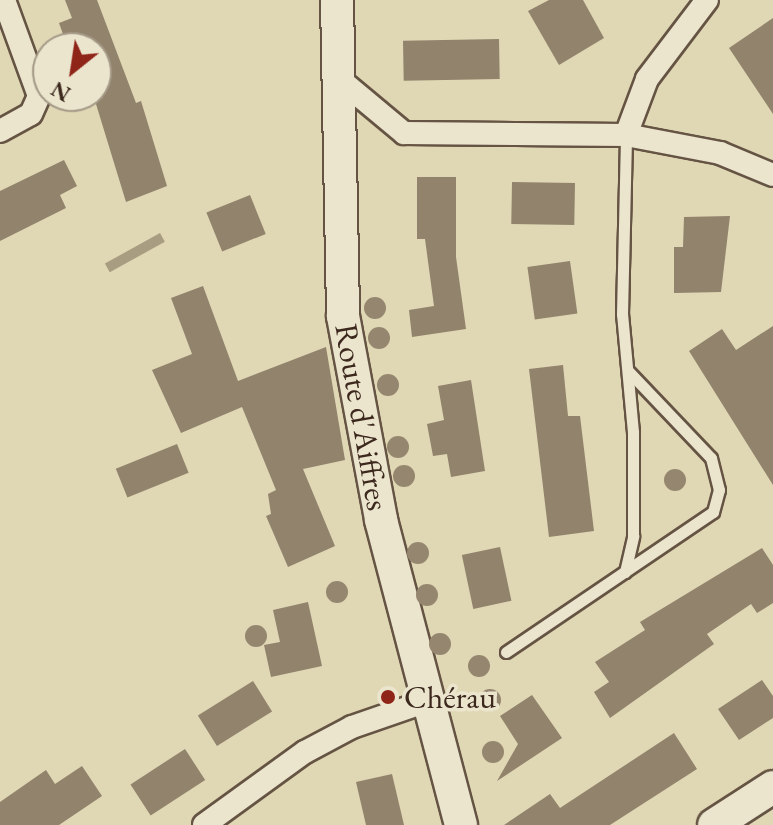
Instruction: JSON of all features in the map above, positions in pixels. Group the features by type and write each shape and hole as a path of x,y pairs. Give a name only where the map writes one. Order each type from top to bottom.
{"main road":[{"name":"Route d'Aiffres","path":"337,0 343,316 381,520 461,825"},
{"path":"714,825 773,787"}],"street":[{"path":"0,131 31,114 39,96 4,0"},
{"path":"626,135 647,79 707,0"},
{"path":"338,78 404,133 626,135 720,153 773,175"},
{"path":"204,825 305,752 427,701"}],"lane":[{"path":"625,572 633,536 628,372 622,314 626,135"},
{"path":"506,652 625,572 698,528 713,512 719,490 711,458 628,372"}],"shaded area":[{"path":"160,233 165,242 110,272 105,264"}],"building":[{"path":"65,0 97,0 109,32 62,32 59,23 72,18"},
{"path":"549,0 583,0 604,38 559,65 528,11"},
{"path":"773,18 773,114 729,48"},
{"path":"499,39 500,79 404,81 403,41"},
{"path":"112,40 136,103 141,101 167,186 126,202 98,112 112,112"},
{"path":"64,160 77,186 60,195 66,208 0,241 0,191"},
{"path":"417,177 456,177 456,257 466,329 412,337 409,310 434,306 425,239 417,239"},
{"path":"512,182 575,183 574,225 511,224"},
{"path":"250,195 266,234 222,252 206,213"},
{"path":"730,216 721,292 674,293 674,247 683,247 684,217"},
{"path":"570,261 577,313 535,319 527,267"},
{"path":"203,286 238,381 326,347 345,460 303,469 335,546 288,567 266,516 271,514 268,494 276,490 242,407 181,433 152,370 192,354 171,298"},
{"path":"773,326 773,485 689,351 722,329 736,350"},
{"path":"563,365 568,416 580,416 594,531 549,537 529,369"},
{"path":"471,380 485,471 451,477 447,454 433,456 427,424 444,420 438,386"},
{"path":"177,444 189,473 127,497 116,469"},
{"path":"500,547 511,601 473,609 462,555"},
{"path":"762,548 773,565 773,603 757,613 751,604 707,634 714,644 610,718 594,692 609,682 595,662 645,630 640,622"},
{"path":"308,602 322,666 271,677 264,645 280,642 273,610"},
{"path":"762,680 773,696 773,718 739,740 718,709"},
{"path":"253,681 272,712 217,746 198,715"},
{"path":"532,695 562,738 497,781 518,744 500,716"},
{"path":"674,733 697,769 610,825 504,825 550,794 560,808"},
{"path":"185,749 205,780 151,815 130,784"},
{"path":"82,766 102,796 59,825 0,825 0,802 46,770 55,784"},
{"path":"392,774 404,825 366,825 356,782"}],"place":[{"name":"Chérau","path":"388,697"}]}
